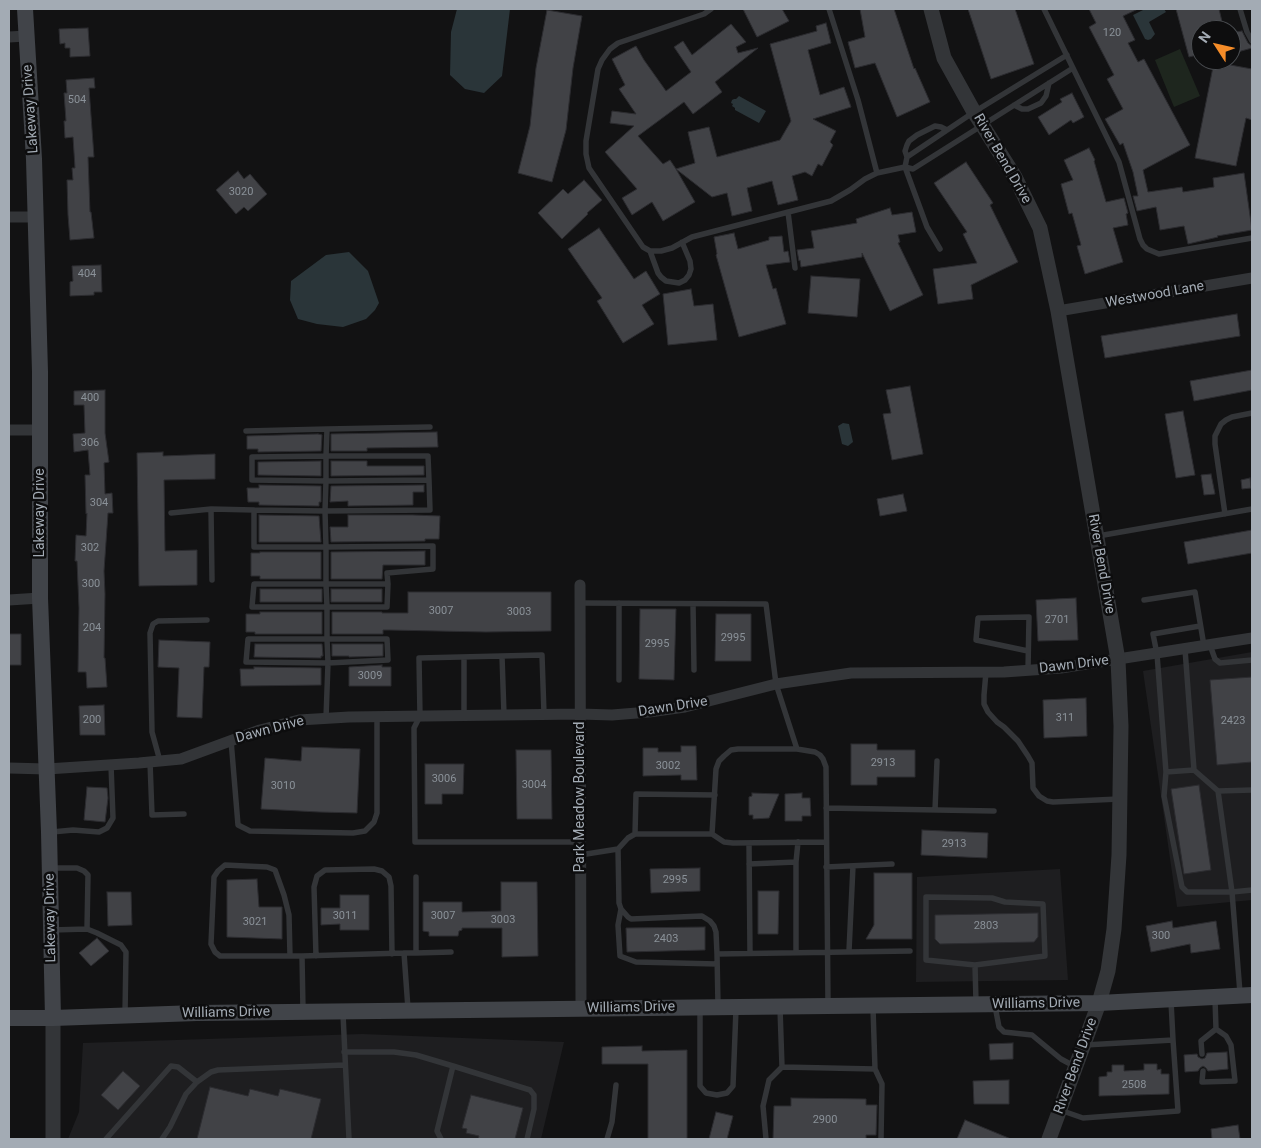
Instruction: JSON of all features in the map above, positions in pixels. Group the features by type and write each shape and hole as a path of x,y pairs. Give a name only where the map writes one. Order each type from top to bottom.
{"main road":[{"name":"Lakeway Drive","path":"25,9 36,217 40,430 40,598 50,832 53,1018"},
{"name":"Williams Drive","path":"9,1018 196,1013 1099,1003 1246,995"}],"street":[{"name":"River Bend Drive","path":"931,9 944,58 978,119 1015,177 1040,228 1058,311 1118,660 1121,726 1119,855 1114,928 1108,971 1099,1003 1049,1139"},
{"path":"9,37 26,36"},
{"path":"9,217 36,217"},
{"name":"Westwood Lane","path":"1058,311 1252,278"},
{"path":"9,430 40,430"},
{"name":"Park Meadow Boulevard","path":"580,585 581,1009"},
{"path":"9,600 40,598"},
{"name":"Dawn Drive","path":"9,768 111,765 181,758 260,730 299,720 377,716 612,715 649,712 685,707 776,684 851,674 986,672 1061,668 1252,638"},
{"path":"53,1018 53,1139"}],"lane":[{"path":"711,9 704,14 618,43 610,49 598,69 586,141 589,168 643,247 650,250 661,251 672,248 692,237 831,201 877,173 905,167 913,168 1067,54"},
{"path":"829,9 858,100 877,173"},
{"path":"1044,9 1119,162 1140,239 1147,249 1159,254 1252,238"},
{"path":"1240,9 1247,32 1252,41"},
{"path":"907,158 947,130 1014,105 1073,68"},
{"path":"1014,105 1022,109 1028,109 1041,103 1046,96 1049,83"},
{"path":"940,249 927,227 905,167 907,158 906,147 909,141 917,135 935,126 947,130"},
{"path":"788,212 795,268"},
{"path":"650,250 661,277 666,281 679,283 685,280 691,269 690,261 682,242"},
{"path":"1225,514 1215,436 1221,424 1232,416 1252,413"},
{"path":"246,431 430,428"},
{"path":"326,718 328,663 325,511 327,429"},
{"path":"171,513 211,509 430,510 429,480 428,456 252,456 252,480 429,480"},
{"path":"211,509 212,580"},
{"path":"1096,536 1252,509"},
{"path":"254,510 254,547 433,546 433,569 387,573 388,584 388,606 252,607 254,584 388,584"},
{"path":"1144,600 1194,592 1200,626 1207,646 1215,658 1220,663 1252,660"},
{"path":"580,603 766,604 776,684 797,749"},
{"path":"618,680 619,603"},
{"path":"693,604 694,670"},
{"path":"1028,651 976,640 978,618 1028,617 1028,651 1028,670"},
{"path":"184,814 152,815 155,761 152,732 150,633 153,624 158,621 207,620"},
{"path":"1200,626 1153,634 1157,654 1166,772 1164,796 1182,887 1187,892 1252,890"},
{"path":"387,638 388,660 328,663 246,662 248,639 387,638"},
{"path":"1185,649 1194,770 1218,791 1246,995"},
{"path":"544,714 542,655 419,658 420,716 414,728 415,842 580,842"},
{"path":"502,656 504,715"},
{"path":"464,657 464,716"},
{"path":"986,672 984,704 996,722 1018,741 1028,756 1032,764 1033,788 1039,796 1052,802 1119,798"},
{"path":"231,740 238,825 250,831 353,833 365,831 374,822 377,813 377,716"},
{"path":"712,834 716,769 719,762 731,750 797,749 815,752 823,759 826,767 828,1006"},
{"path":"936,810 937,761"},
{"path":"50,832 73,830 99,832 107,828 113,818 111,765"},
{"path":"1166,772 1194,770"},
{"path":"1218,791 1252,790"},
{"path":"635,834 636,794 715,795"},
{"path":"826,808 994,811"},
{"path":"718,1007 716,932 714,926 702,916 631,920 621,909 619,903 618,850 628,838 635,834 712,834 724,842 733,843 826,842"},
{"path":"796,952 796,862 798,842"},
{"path":"749,843 750,953"},
{"path":"580,855 618,850"},
{"path":"749,864 796,862"},
{"path":"826,867 892,864"},
{"path":"290,956 289,914 275,870 267,867 224,865 214,877 211,944 215,952 220,956 290,956 302,956 316,956 451,952"},
{"path":"849,951 852,866"},
{"path":"50,868 77,868 88,875 87,929"},
{"path":"316,956 314,887 317,876 325,870 374,869 382,871 389,877 391,886 392,954"},
{"path":"416,877 416,953"},
{"path":"926,897 992,898 1005,902 1043,904 1045,956 975,965 926,960 926,897"},
{"path":"621,909 618,924 620,956 636,962 717,964"},
{"path":"51,930 87,929 121,945 126,952 125,1016"},
{"path":"717,954 910,951"},
{"path":"404,953 408,1011"},
{"path":"302,956 303,1012"},
{"path":"975,965 976,1004"},
{"path":"1214,997 1216,1029"},
{"path":"1060,1110 1083,1118 1178,1111 1171,1000"},
{"path":"994,1004 999,1027 1004,1032 1032,1035 1061,1059 1076,1067"},
{"path":"873,1006 875,1070 882,1084 881,1139"},
{"path":"700,1008 700,1086 706,1093 717,1095 728,1093 733,1086 736,1007"},
{"path":"780,1007 782,1067"},
{"path":"342,1012 349,1139"},
{"path":"1202,1054 1201,1041 1216,1029"},
{"path":"1203,1071 1202,1082 1235,1081 1231,1045 1226,1036 1216,1029"},
{"path":"1084,1045 1173,1040"},
{"path":"344,1052 394,1052 416,1055 530,1090 534,1095 534,1109 527,1139"},
{"path":"162,1139 186,1094 196,1082 211,1072 218,1070 345,1065"},
{"path":"106,1139 171,1066 178,1067 196,1082"},
{"path":"441,1139 437,1131 453,1066"},
{"path":"766,1139 763,1106 769,1080 782,1067 875,1070"},
{"path":"607,1139 612,1122 616,1085"}],"shaded area":[{"path":"457,9 510,9 502,76 484,93 465,89 450,75 451,32"},
{"path":"1145,9 1164,9 1166,12 1149,22 1155,34 1148,40 1145,39 1133,15"},
{"path":"1180,49 1200,96 1174,107 1155,60"},
{"path":"739,96 766,111 759,123 735,110 732,106 732,100"},
{"path":"349,252 368,271 379,303 375,310 366,319 343,327 317,324 298,319 290,300 291,281 326,255"},
{"path":"843,423 849,424 853,442 848,446 842,444 838,426"},
{"path":"1252,652 1252,900 1177,907 1143,671"},
{"path":"1060,869 1068,980 916,982 917,877"},
{"path":"362,1034 564,1042 541,1139 68,1139 79,1112 83,1043"}],"building":[{"path":"743,9 782,9 789,21 757,37"},
{"path":"860,9 894,9 914,69 930,102 897,117 875,63 855,68 848,42 865,37"},
{"path":"968,9 1015,9 1034,64 991,79"},
{"path":"1089,9 1138,9 1123,16 1135,40 1128,43 1138,62 1144,59 1190,145 1143,170 1148,192 1182,187 1183,192 1214,187 1213,178 1244,173 1252,230 1217,236 1188,244 1184,226 1160,230 1156,207 1137,211 1133,196 1138,196 1133,172 1123,143 1120,145 1105,119 1123,109 1107,79 1114,75 1089,27 1096,23"},
{"path":"1176,9 1219,9 1222,20 1191,20 1191,56 1189,57"},
{"path":"547,10 582,16 573,68 566,130 552,182 518,173 530,126 536,68"},
{"path":"826,23 831,43 808,50 820,95 844,87 851,107 813,119 836,131 830,142 833,145 822,166 818,164 812,176 805,172 792,176 798,200 778,205 772,181 747,188 752,211 732,216 727,193 712,197 676,169 695,163 688,132 709,127 717,157 780,140 791,121 770,44 817,31 816,26"},
{"path":"731,24 746,42 736,47 738,53 758,48 715,82 722,92 693,114 684,102 638,136 663,164 670,160 695,202 663,221 652,202 632,215 622,198 637,189 605,152 634,126 610,123 612,111 636,114 619,89 625,85 612,59 636,46 666,91 691,72 674,47 683,41 692,55"},
{"path":"88,28 90,56 70,57 70,48 65,48 65,43 60,44 59,29"},
{"path":"1241,31 1252,46 1252,48 1241,51"},
{"path":"1241,67 1252,69 1252,120 1246,118 1236,166 1195,158 1212,70 1241,70"},
{"path":"94,78 95,88 89,88 94,157 88,157 90,212 94,238 70,240 67,180 73,180 72,168 75,168 73,137 65,138 64,93 67,93 66,80"},
{"path":"1072,93 1084,117 1073,123 1071,120 1049,135 1038,117 1062,102 1060,99"},
{"path":"1089,148 1095,160 1106,202 1124,198 1128,213 1126,214 1128,225 1113,228 1123,262 1085,274 1077,246 1081,245 1072,213 1069,214 1061,184 1073,180 1064,160"},
{"path":"966,162 993,203 990,205 1018,262 971,285 973,299 938,304 933,269 977,263 963,234 967,232 934,183"},
{"path":"238,171 244,179 250,174 267,194 248,211 244,207 236,214 216,190"},
{"path":"584,180 602,200 562,239 538,213 563,189 568,194"},
{"path":"890,208 892,215 912,212 916,232 898,235 900,242 898,243 923,295 890,311 862,253 862,257 801,267 797,250 814,248 811,231 857,223 856,219"},
{"path":"599,228 634,279 646,271 660,294 642,305 654,324 623,343 597,301 602,298 568,249"},
{"path":"734,233 738,249 769,240 769,237 782,236 784,252 788,251 790,262 766,265 773,289 776,288 786,324 739,337 716,255 714,237"},
{"path":"101,265 102,292 94,292 94,295 70,296 70,282 73,281 72,266"},
{"path":"811,276 860,279 857,317 808,313"},
{"path":"691,289 694,306 713,304 717,340 668,345 663,294"},
{"path":"1237,314 1240,336 1105,358 1101,336"},
{"path":"1252,370 1252,390 1194,401 1190,381"},
{"path":"910,386 923,454 892,460 883,414 891,413 886,390"},
{"path":"105,390 105,433 109,462 104,463 105,494 112,493 113,513 108,513 104,571 104,658 107,687 87,688 86,672 78,672 79,608 77,561 75,561 76,535 86,536 85,475 90,475 88,450 74,452 73,434 85,433 84,405 74,405 74,391"},
{"path":"1183,411 1195,475 1176,478 1165,414"},
{"path":"437,432 438,447 367,448 367,451 331,451 331,434"},
{"path":"322,435 321,451 258,452 258,449 247,449 247,436"},
{"path":"163,452 163,456 215,454 215,479 164,480 165,551 197,550 197,585 139,586 137,453"},
{"path":"321,461 321,476 258,475 258,462"},
{"path":"331,461 367,461 367,466 424,466 424,475 331,476"},
{"path":"1211,474 1215,494 1204,495 1201,475"},
{"path":"1250,478 1251,488 1242,489 1241,480"},
{"path":"259,485 321,486 321,502 319,502 319,506 259,505 259,502 248,502 247,488 259,488"},
{"path":"424,485 424,492 413,492 413,505 348,506 348,501 330,502 331,486"},
{"path":"903,494 907,511 880,516 877,499"},
{"path":"259,515 319,516 321,542 259,542"},
{"path":"348,515 440,516 439,539 425,539 425,541 331,542 330,527 348,527"},
{"path":"1252,530 1252,553 1188,564 1184,542"},
{"path":"425,551 425,565 383,565 382,579 331,579 331,552"},
{"path":"321,552 321,579 260,579 260,576 251,576 251,553"},
{"path":"260,589 322,589 322,602 260,602"},
{"path":"331,589 382,589 382,602 331,602"},
{"path":"408,592 551,592 551,631 383,630 383,634 332,634 332,612 408,613"},
{"path":"1076,598 1078,640 1038,641 1036,600"},
{"path":"640,609 676,609 674,680 639,679"},
{"path":"260,612 322,612 322,634 255,634 255,632 246,632 246,614 260,614"},
{"path":"716,614 751,614 751,661 715,661"},
{"path":"9,634 21,634 21,665 9,665"},
{"path":"159,640 210,642 209,667 204,667 202,718 177,717 179,668 158,667"},
{"path":"255,644 322,644 323,656 321,658 254,657"},
{"path":"332,644 383,644 383,656 332,656"},
{"path":"382,665 382,667 391,667 391,686 349,686 349,667"},
{"path":"254,667 321,668 321,685 241,686 240,669 254,669"},
{"path":"1252,677 1252,762 1217,765 1210,680"},
{"path":"1086,698 1087,736 1044,738 1043,700"},
{"path":"104,705 105,735 80,735 79,706"},
{"path":"851,744 877,744 877,750 915,750 915,777 877,777 877,785 851,785"},
{"path":"681,746 696,746 697,780 681,780 681,775 643,776 643,748 658,748 658,752 681,752"},
{"path":"302,747 360,749 357,813 261,809 265,758 301,761"},
{"path":"516,750 551,750 552,819 517,819"},
{"path":"425,764 464,764 463,794 442,794 442,804 425,804"},
{"path":"1199,785 1211,870 1184,874 1171,789"},
{"path":"87,787 107,788 108,798 105,822 84,820"},
{"path":"752,793 779,794 769,818 753,819 753,815 749,815 749,797 752,796"},
{"path":"802,793 802,798 810,798 811,816 802,816 802,821 785,821 785,794"},
{"path":"922,830 988,833 987,858 921,855"},
{"path":"700,868 700,891 651,893 650,869"},
{"path":"874,873 912,873 912,939 866,939 874,925"},
{"path":"257,879 259,907 282,907 282,939 227,937 227,880"},
{"path":"501,882 537,882 538,956 502,957 502,928 462,928 458,936 429,936 429,932 423,931 423,902 462,902 462,912 501,911"},
{"path":"758,891 779,891 778,934 758,934"},
{"path":"107,892 131,892 132,925 108,926"},
{"path":"340,895 369,895 369,930 340,930 340,924 321,925 321,908 340,908"},
{"path":"1038,913 1038,937 1034,942 940,944 935,939 935,915"},
{"path":"1172,921 1173,928 1216,921 1220,949 1191,953 1190,944 1151,952 1146,926"},
{"path":"705,927 705,950 627,952 626,928"},
{"path":"97,938 109,951 91,966 79,953"},
{"path":"1013,1043 1013,1059 990,1060 989,1044"},
{"path":"642,1046 642,1051 687,1050 687,1139 648,1139 648,1064 602,1064 602,1047"},
{"path":"1227,1052 1228,1069 1208,1071 1203,1066 1198,1071 1185,1072 1184,1055 1197,1054 1202,1059 1205,1058 1207,1053"},
{"path":"1144,1064 1157,1064 1157,1070 1161,1069 1161,1074 1169,1074 1169,1094 1099,1096 1099,1077 1107,1076 1107,1072 1112,1072 1112,1065 1124,1065 1124,1071 1144,1070"},
{"path":"123,1071 140,1086 118,1110 101,1095"},
{"path":"1009,1080 1009,1104 974,1104 973,1081"},
{"path":"210,1087 248,1096 250,1089 278,1096 280,1089 321,1099 311,1139 197,1139"},
{"path":"471,1095 523,1108 515,1139 478,1139 479,1136 466,1133 467,1129 462,1128"},
{"path":"791,1098 866,1099 866,1105 877,1105 876,1135 866,1135 866,1139 773,1139 774,1106 791,1106"},
{"path":"716,1112 733,1116 727,1139 709,1139"},
{"path":"965,1120 1011,1139 957,1139"},
{"path":"1238,1125 1240,1139 1212,1139 1211,1129"}]}
